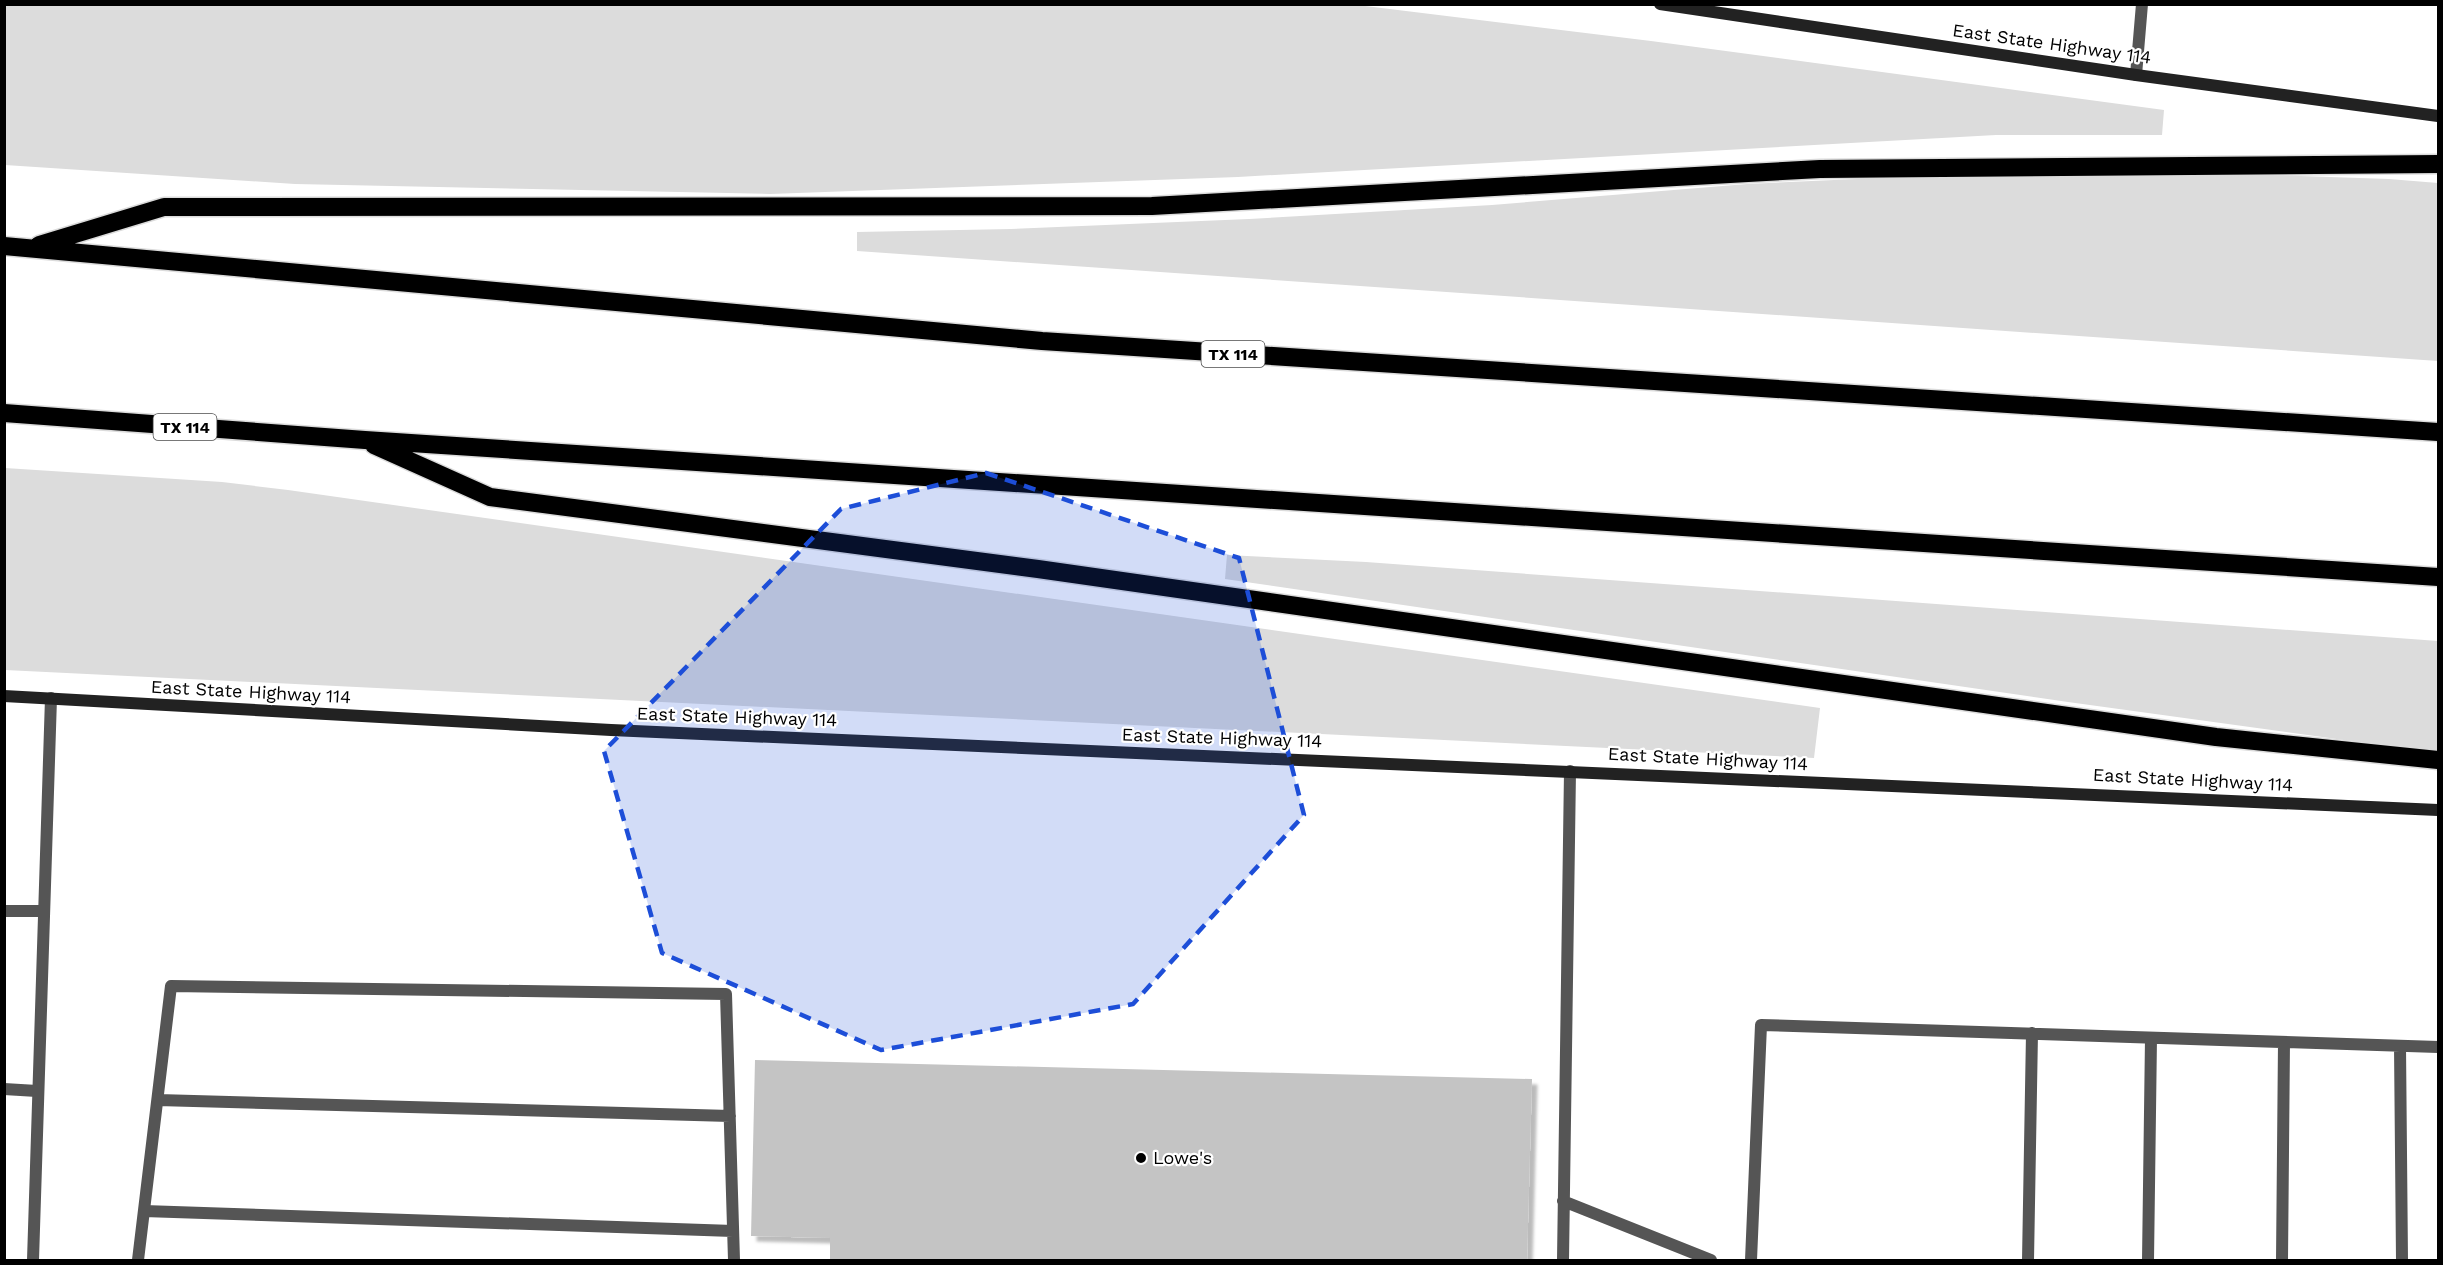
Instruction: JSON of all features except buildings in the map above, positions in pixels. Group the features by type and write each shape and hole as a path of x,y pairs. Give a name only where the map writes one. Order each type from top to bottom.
{"highway":[{"path":"29,248 164,207 1152,206 1820,169 2439,164"},
{"name":"TX 114","path":"4,246 1042,341 2439,432"},
{"name":"TX 114","path":"4,413 364,440 2439,578"},
{"path":"364,440 490,497 1038,569 2216,737 2439,760"}],"main road":[{"name":"East State Highway 114","path":"1660,4 2136,75 2439,116"},
{"name":"East State Highway 114","path":"4,696 611,730 2439,810"}],"lane":[{"path":"2136,75 2142,4"},
{"path":"33,1260 42,911 51,698"},
{"path":"1563,1260 1570,771"},
{"path":"4,910 42,911"},
{"path":"138,1260 171,986 726,994 734,1260"},
{"path":"1751,1260 1761,1025 2439,1047"},
{"path":"2028,1260 2032,1034"},
{"path":"2148,1260 2151,1038"},
{"path":"2282,1260 2284,1042"},
{"path":"2400,1046 2402,1260"},
{"path":"4,1089 37,1091"},
{"path":"158,1100 730,1116"},
{"path":"1563,1201 1711,1260"},
{"path":"144,1211 733,1231"}],"highlighted area":[{"path":"986,473 1239,558 1304,815 1133,1004 881,1050 662,953 604,751 841,509"}],"shaded area":[{"path":"1349,4 1651,41 2164,110 2162,135 1996,135 1238,177 770,194 295,184 5,165 5,5"},
{"path":"2238,174 2438,183 2438,361 857,251 857,232 1011,229 1249,219 1492,205 1747,184 1924,176"},
{"path":"5,468 222,482 288,490 1820,708 1814,758 5,670"},
{"path":"1227,555 1366,562 2438,641 2438,753 2068,702 1225,579"}],"place":[{"name":"Lowe's","path":"1141,1158"}]}
